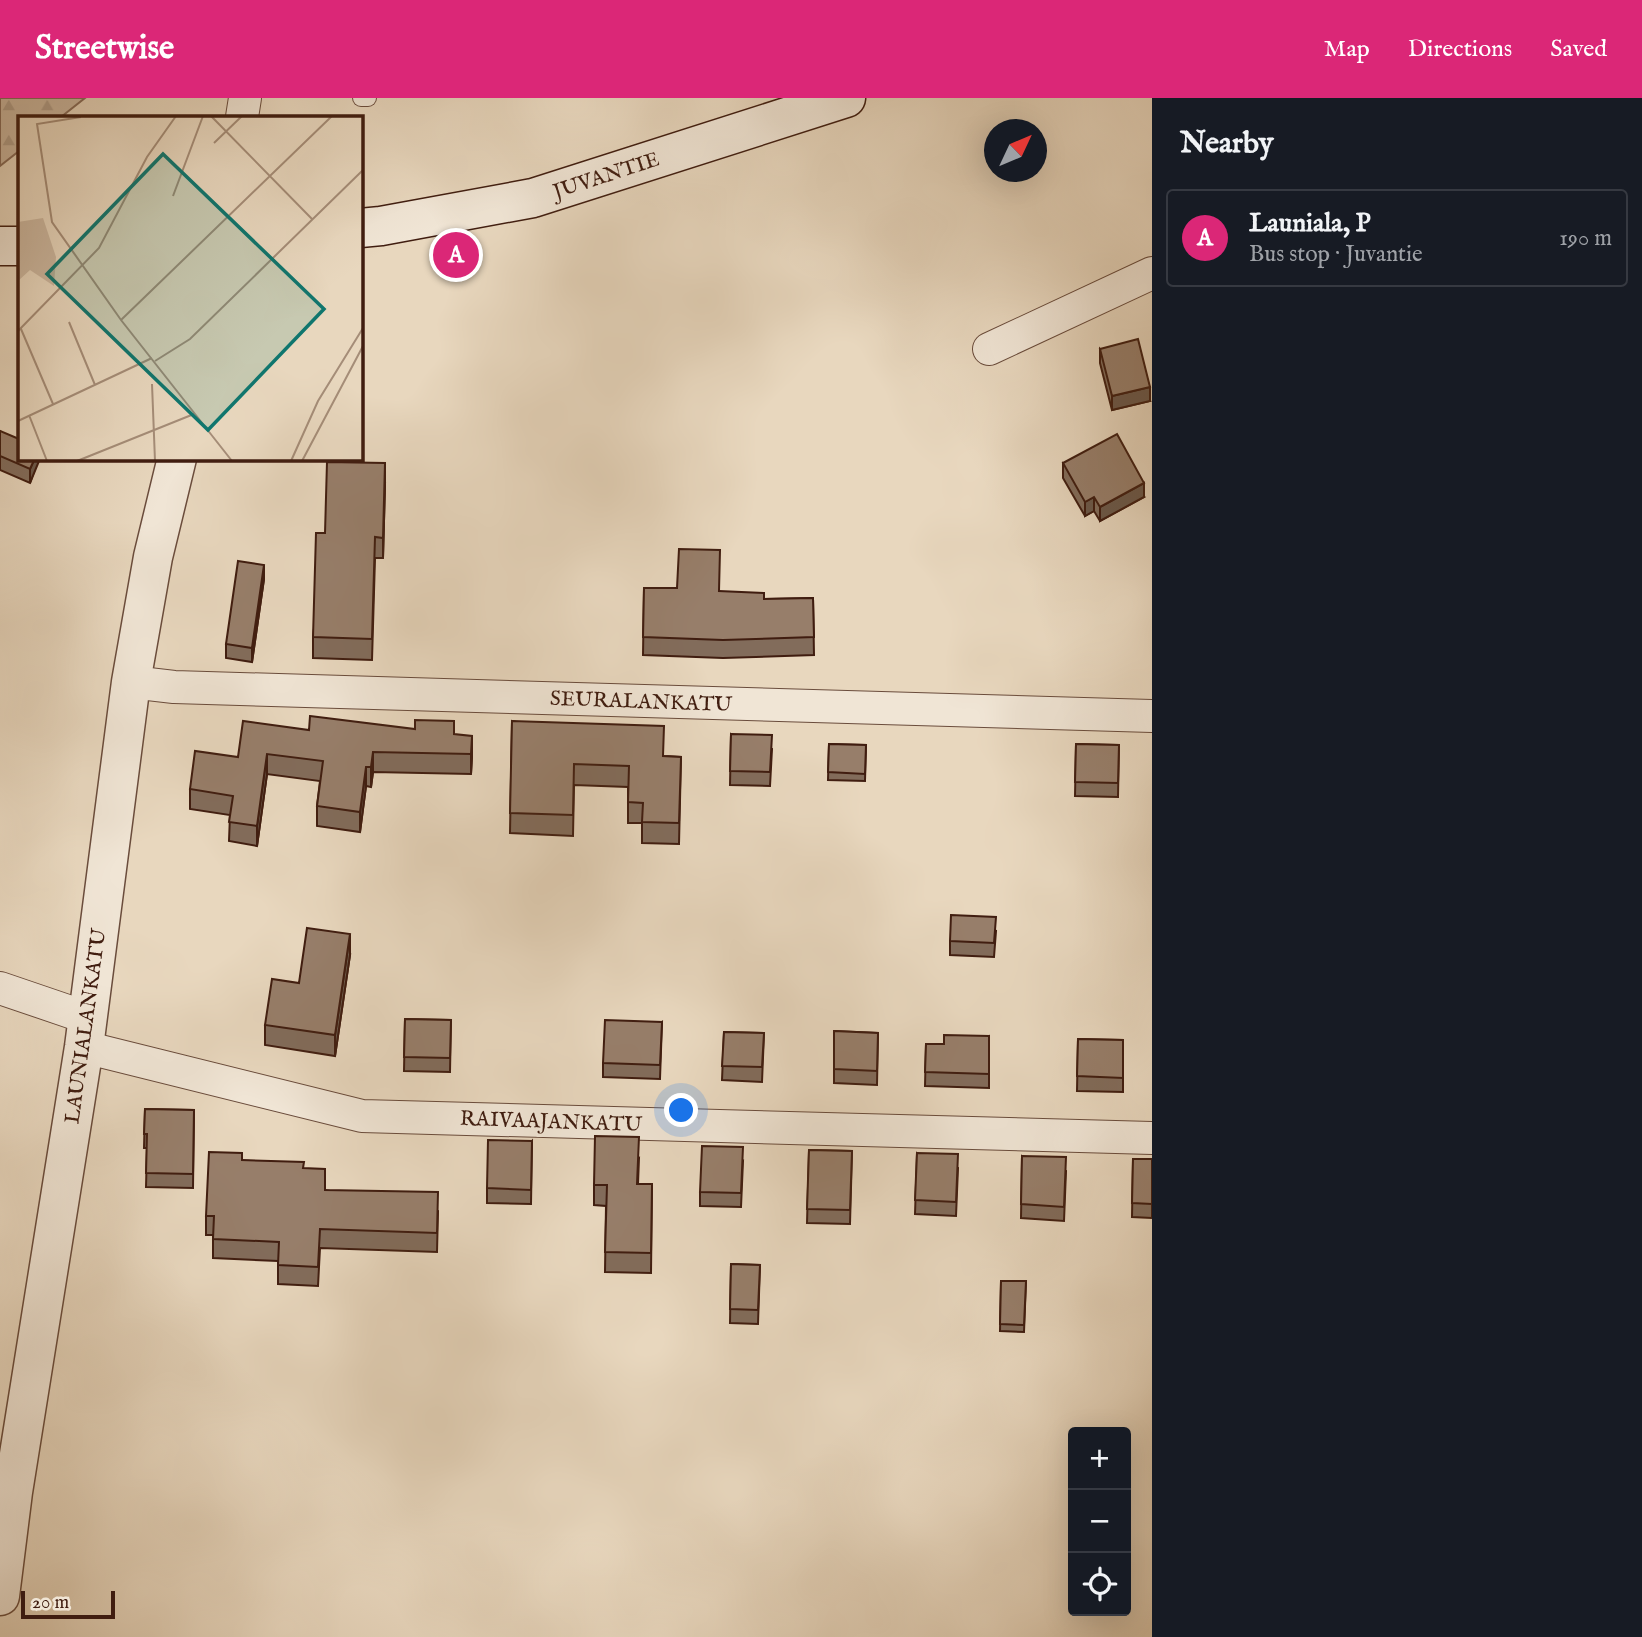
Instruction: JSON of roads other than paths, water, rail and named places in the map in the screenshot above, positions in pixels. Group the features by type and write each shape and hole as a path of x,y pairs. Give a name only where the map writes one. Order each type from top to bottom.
{"street":[{"path":"242,116 244,98"},
{"name":"JUVANTIE","path":"362,228 533,198 846,98"},
{"path":"0,246 18,246"},
{"path":"989,349 1152,273"},
{"name":"LAUNIALANKATU","path":"0,1596 7,1491 86,1032 131,682 153,557 177,460"},
{"name":"SEURALANKATU","path":"131,682 174,687 1152,716"},
{"name":"RAIVAAJANKATU","path":"0,988 86,1032 362,1116 1152,1138"}],"lane":[{"path":"361,98 368,98"}],"place":[{"name":"Launiala, P","path":"456,255"}]}
